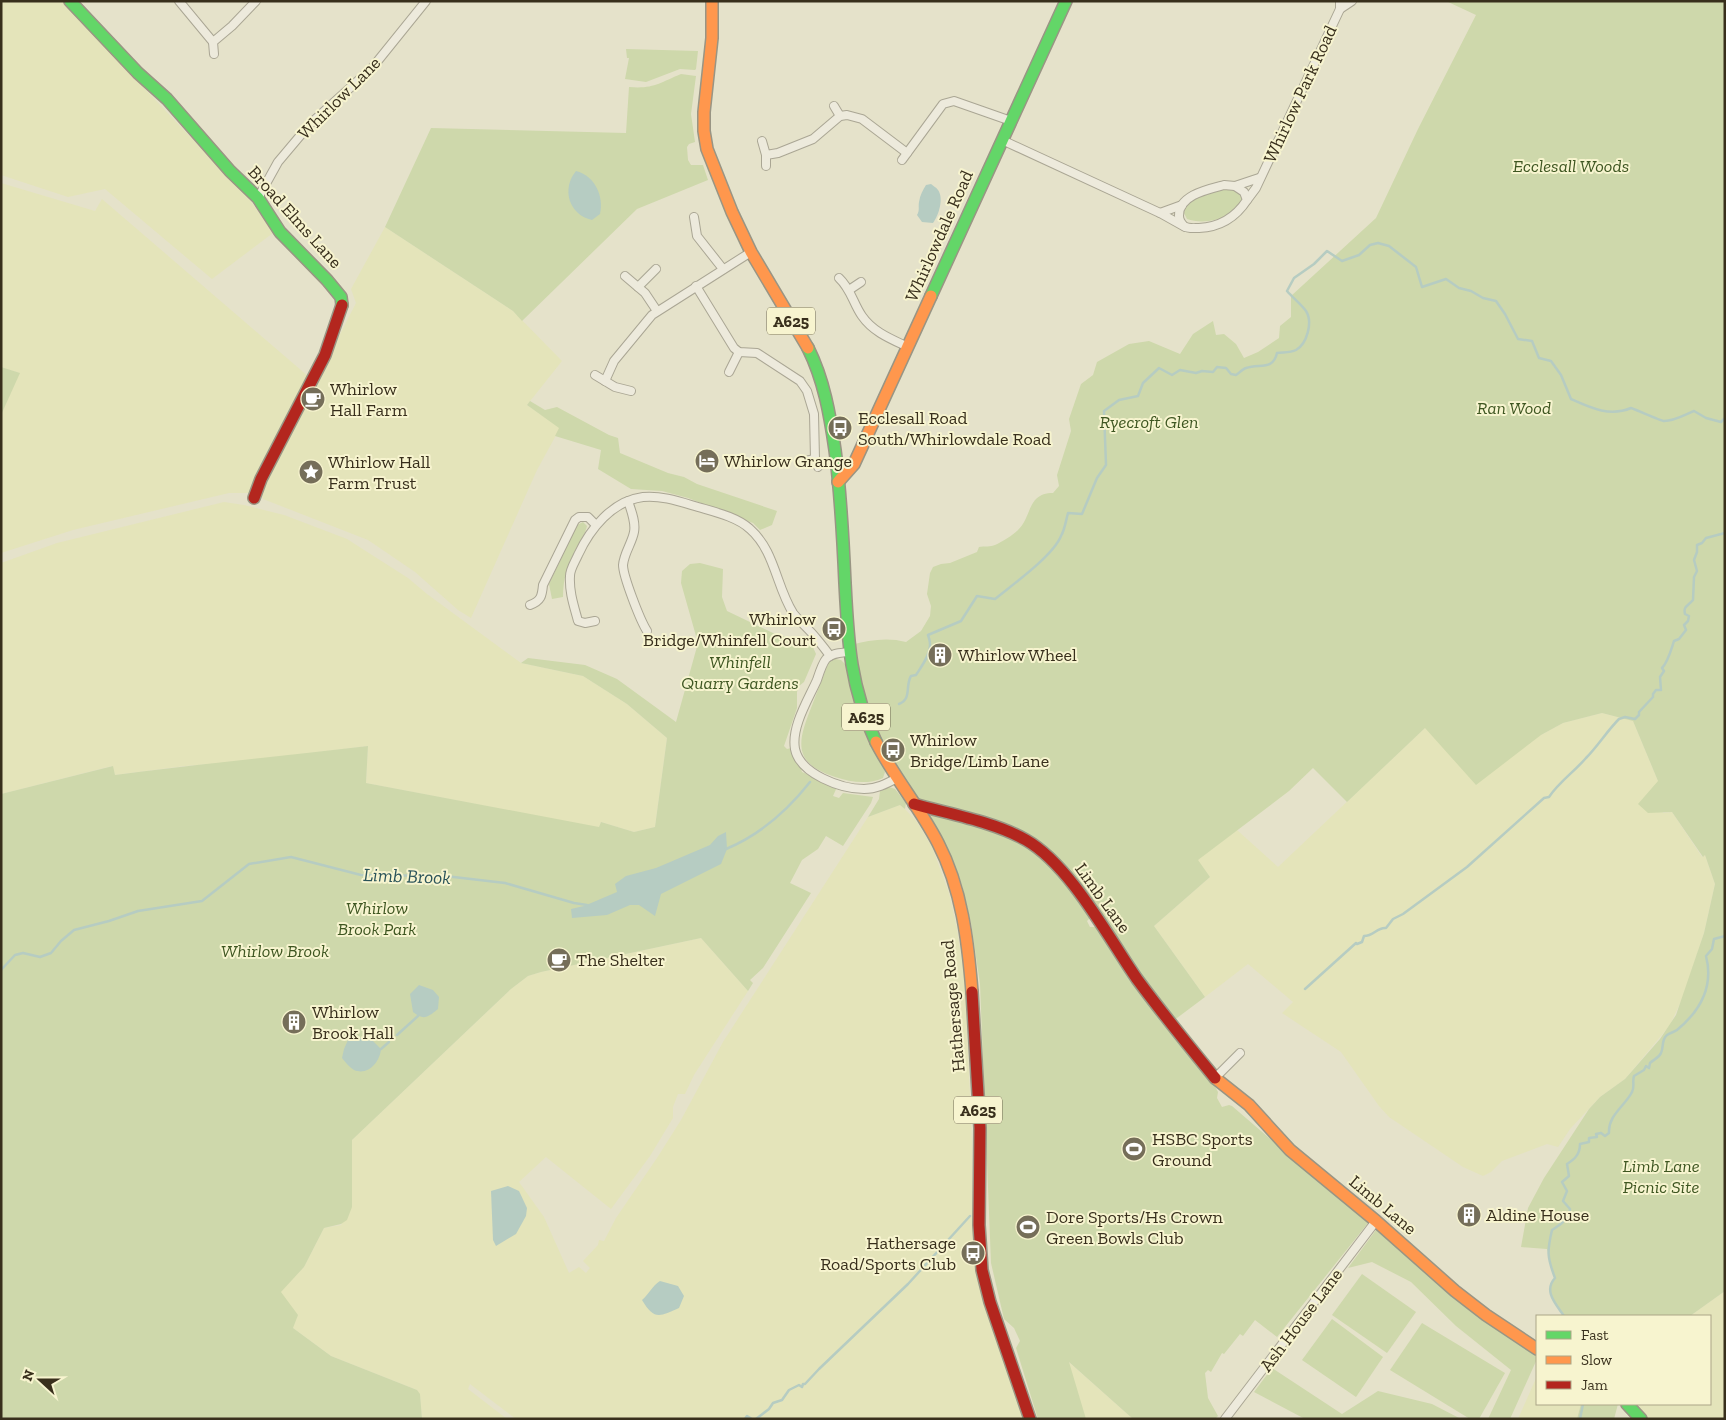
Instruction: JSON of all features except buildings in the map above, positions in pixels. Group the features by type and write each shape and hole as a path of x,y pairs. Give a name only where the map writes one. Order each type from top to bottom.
{"main road":[{"name":"Broad Elms Lane","path":"70,1 138,73 167,99 230,171 258,198 280,232 341,297 343,303 325,355 261,479 254,498"},
{"name":"A625","path":"712,1 714,32 705,99 704,123 707,150 725,196 751,252 770,287 809,348 820,372 830,417 838,482 848,652 860,704 897,778 914,804"},
{"name":"Whirlowdale Road","path":"838,482 854,464 1066,1"},
{"name":"Limb Lane","path":"914,804 1008,830 1027,840 1044,853 1077,889 1137,978 1173,1027 1215,1078 1249,1105 1290,1150 1376,1221 1455,1291 1536,1348"},
{"name":"Hathersage Road","path":"914,804 941,850 960,907 970,964 973,999 980,1151 978,1194 982,1272 988,1298 1030,1419"},
{"path":"1627,1405 1640,1419"}],"street":[{"path":"179,1 213,42 214,54"},
{"path":"213,42 232,26 256,1"},
{"name":"Whirlow Lane","path":"258,198 278,162 310,124 372,68 426,1"},
{"name":"Whirlow Park Road","path":"1002,140 1160,213 1185,227 1192,229 1208,228 1226,221 1241,209 1256,188 1340,5 1352,1"},
{"path":"902,160 943,104 948,102 954,101 1011,121"},
{"path":"834,106 840,116"},
{"path":"766,155 778,153 813,139 840,116 854,116 862,120 907,153"},
{"path":"762,141 766,155 766,166"},
{"name":"Whirlow Park Road","path":"1160,213 1182,205 1190,197 1206,189 1224,185 1235,186 1259,178"},
{"path":"1235,186 1244,192 1247,200"},
{"path":"1182,205 1179,213 1180,221 1185,227"},
{"path":"694,217 697,236 723,269"},
{"path":"605,381 614,361 648,319 657,311 751,252"},
{"path":"638,287 656,270"},
{"path":"624,276 638,287 657,311"},
{"path":"839,278 849,290 863,316 872,327 908,347"},
{"path":"849,290 861,282"},
{"path":"696,286 734,348 739,352 757,353 800,381 807,390 814,414 815,459 818,467"},
{"path":"729,372 739,352"},
{"path":"595,375 623,390 631,391"},
{"path":"805,461 815,459"},
{"path":"595,621 585,623 578,621 570,591 570,574 582,547 596,525 608,513 628,501 640,497 653,496 731,518 749,528 767,550 793,612 830,656"},
{"path":"628,501 632,512 634,532 624,558 623,573 641,623 646,631"},
{"path":"530,605 540,600 543,585 575,520 579,517 588,517 596,525"},
{"path":"848,652 830,656 824,662 799,721 794,739 798,758 806,768 822,778 856,788 876,788 897,778"},
{"path":"1215,1078 1240,1053"},
{"name":"Ash House Lane","path":"1225,1419 1376,1221"}],"green space":[{"path":"1,1 63,1 250,200 273,233 212,279 105,189 68,197 1,175"},
{"path":"1446,1 1725,1 1725,1291 1691,1315 1563,1315 1550,1293 1550,1288 1555,1278 1547,1249 1521,1247 1528,1208 1544,1178 1589,1109 1600,1097 1625,1079 1660,1039 1676,1015 1704,933 1715,884 1705,855 1703,857 1672,812 1648,813 1638,804 1658,781 1633,721 1602,713 1563,723 1541,735 1476,785 1425,728 1347,802 1313,768 1289,791 1198,860 1210,877 1154,926 1205,997 1173,1021 1065,866 1032,836 1011,826 929,804 912,795 897,770 896,763 887,745 880,738 864,699 851,645 879,640 906,642 921,631 930,616 931,606 927,594 930,573 933,567 950,563 977,552 979,547 993,546 1004,540 1016,532 1022,525 1034,501 1045,494 1053,493 1059,486 1057,475 1071,431 1069,419 1081,384 1093,375 1097,362 1129,344 1149,341 1180,354 1193,334 1213,321 1216,335 1224,334 1236,344 1244,358 1258,352 1279,338 1280,326 1291,317 1291,296 1376,218 1418,129 1476,15"},
{"path":"626,49 698,51 696,69 680,69 646,82 625,79 629,58 627,58"},
{"path":"681,74 696,76 691,114 695,142 687,147 688,160 691,165 703,165 708,180 637,209 522,321 513,311 385,227 431,128 626,133 629,87 651,86"},
{"path":"1,183 95,211 102,199 309,377 290,415 261,464 249,493 229,493 73,530 1,553 1,415 19,373 1,367"},
{"path":"1226,188 1235,190 1243,196 1235,210 1212,221 1187,219 1184,213 1186,207 1195,199"},
{"path":"385,227 513,311 562,361 527,405 560,428 537,470 471,618 458,610 415,572 368,540 263,499 260,490 356,303 351,289"},
{"path":"1,367 20,373 1,415"},
{"path":"530,401 545,410 557,407 618,438 620,453 668,473 684,477 697,484 777,511 772,525 760,530 753,523 688,498 662,491 631,489 598,469 601,450 555,436 559,428 527,405"},
{"path":"224,502 284,515 347,539 408,578 521,663 583,676 627,704 667,738 655,827 634,832 601,822 599,828 366,783 368,746 115,775 112,766 1,794 1,563 57,543"},
{"path":"583,522 587,526 568,568 563,597 552,599 549,584 577,525"},
{"name":"Whirlow Brook","path":"700,563 723,569 722,597 727,611 773,633 812,645 816,654 804,682 799,686 797,708 784,746 787,749 795,747 802,772 837,787 833,796 839,798 843,793 873,797 843,846 826,836 818,849 802,860 790,883 811,893 763,968 750,980 753,983 748,991 701,938 528,976 511,989 352,1140 352,1207 347,1220 341,1224 324,1228 304,1267 281,1292 298,1315 293,1328 331,1356 417,1390 420,1394 422,1419 1,1419 1,794 113,766 115,775 368,746 366,783 599,827 601,822 634,832 655,827 667,738 627,704 583,676 521,663 528,658 585,665 617,679 676,722 698,643 681,583 682,571 690,564"},
{"path":"841,660 845,664 885,772 883,778 871,782 859,782 835,777 821,771 805,758 801,742 806,720 829,661"},
{"path":"1602,713 1633,721 1658,781 1663,813 1672,812 1702,857 1705,855 1715,884 1704,933 1683,997 1670,1025 1625,1079 1600,1097 1570,1129 1558,1147 1547,1144 1502,1161 1491,1172 1483,1176 1463,1167 1389,1117 1379,1106 1341,1052 1282,1013 1293,1002 1248,964 1205,997 1154,926 1210,877 1197,860 1237,830 1278,867 1425,728 1541,735 1563,723"},
{"path":"889,787 895,789 906,803 905,809 900,805 868,817 879,799 880,791"},
{"path":"900,805 917,822 932,847 949,893 957,929 965,981 975,1257 1024,1419 516,1419 470,1384 468,1389 507,1419 422,1419 420,1395 417,1390 331,1356 293,1328 280,1292 304,1267 324,1228 341,1225 352,1206 352,1140 511,989 528,976 701,938 748,991 694,1075 685,1094 678,1094 673,1107 673,1118 650,1156 611,1209 546,1157 519,1182 544,1217 569,1273 579,1267 586,1273 590,1268 583,1261 598,1245 599,1240 604,1241 616,1218 681,1120 723,1042 868,817"},
{"name":"HSBC Sports Ground","path":"932,814 1005,834 1027,845 1045,860 1089,915 1087,921 1090,927 1097,927 1166,1027 1210,1079 1218,1092 1217,1098 1222,1107 1232,1106 1368,1223 1277,1337 1255,1320 1243,1336 1240,1334 1224,1354 1222,1353 1211,1372 1208,1370 1205,1373 1208,1398 1218,1416 1215,1419 1133,1419 1069,1362 1086,1419 1038,1419 1016,1348 1020,1341 1014,1328 1004,1319 991,1263 980,984 971,923 962,885 953,861 931,817"},
{"path":"1376,1230 1474,1312 1536,1354 1536,1361 1510,1419 1488,1419 1511,1370 1456,1326 1411,1282 1372,1262 1348,1268"},
{"path":"1362,1274 1416,1312 1387,1353 1332,1315"},
{"path":"1725,1291 1725,1419 1646,1419 1633,1405 1711,1405 1711,1315 1691,1315"},
{"path":"1332,1319 1383,1357 1356,1397 1302,1360"},
{"path":"1422,1323 1505,1373 1479,1419 1470,1419 1390,1370"},
{"path":"1054,1349 1133,1419 1038,1419 1020,1360"},
{"path":"1272,1368 1342,1414 1378,1391 1432,1404 1461,1419 1305,1419 1254,1392"},
{"path":"1536,1378 1536,1405 1581,1405 1577,1419 1518,1419"},
{"path":"1581,1405 1618,1405 1614,1419 1577,1419"}],"shaded area":[{"path":"576,171 593,182 601,200 600,214 592,220 578,213 570,200 569,186 571,178"},
{"path":"931,184 940,193 939,211 933,223 922,222 917,215 919,199 926,185"},
{"path":"726,832 727,849 721,864 661,894 655,916 639,905 630,905 607,915 572,918 571,909 584,906 617,892 615,884 626,876 656,868 710,845 718,836"},
{"path":"419,985 433,990 439,997 438,1009 426,1017 413,1012 410,994"},
{"path":"369,1037 381,1049 378,1059 372,1067 364,1071 354,1070 342,1058 348,1040"},
{"path":"508,1186 519,1191 527,1208 526,1216 516,1234 496,1246 493,1240 491,1191"},
{"path":"660,1281 678,1286 684,1296 679,1308 658,1315 650,1311 642,1300"}],"waterway":[{"name":"Limb Brook","path":"899,704 906,699 911,676 916,675 927,656 930,648 928,635 961,621 977,596 995,599 1031,570 1057,544 1068,513 1082,514 1097,478 1106,465 1104,411 1119,400 1138,396 1143,383 1159,368 1172,375 1180,370 1196,373 1202,371 1213,372 1217,367 1226,368 1231,374 1236,375 1246,368 1269,364 1275,359 1277,353 1296,350 1306,338 1309,321 1306,311 1287,291 1294,278 1314,264 1327,251 1342,261 1359,255 1370,245 1378,243 1389,246 1416,267 1422,287 1446,279 1459,288 1496,301 1518,339 1532,341 1539,358 1551,361 1561,375 1571,399 1601,410 1616,412 1631,408 1664,421 1676,419 1694,411 1706,418 1721,422 1725,418"},
{"path":"1305,989 1356,943 1362,942 1364,936 1386,928 1393,919 1403,914 1467,867 1544,798 1549,797 1619,719 1625,717 1635,719 1639,715 1639,712 1653,697 1656,690 1661,690 1660,677 1664,671 1662,668 1668,659 1674,641 1679,639 1686,630 1684,625 1688,621 1689,616 1685,614 1685,609 1693,600 1694,577 1697,571 1694,560 1697,545 1706,538 1725,533"},
{"name":"Limb Brook","path":"726,849 750,837 772,821 792,803 810,782"},
{"name":"Limb Brook","path":"1,970 15,955 23,953 40,957 51,953 74,930 138,911 202,901 249,864 291,857 361,875 445,876 505,883 587,905"},
{"path":"1563,1315 1550,1293 1550,1288 1555,1278 1550,1265 1549,1243 1552,1230 1564,1221 1570,1209 1563,1201 1567,1191 1562,1182 1569,1176 1567,1164 1576,1156 1580,1144 1589,1142 1589,1138 1597,1137 1596,1134 1601,1133 1605,1136 1609,1133 1611,1121 1632,1092 1634,1076 1644,1070 1646,1066 1649,1068 1650,1063 1660,1055 1665,1037 1677,1030 1692,1015 1703,998 1706,988 1708,978 1706,956 1712,949 1714,939 1725,936"},
{"path":"397,1035 418,1016"},
{"path":"381,1049 389,1042"},
{"path":"756,1419 769,1409 773,1403 782,1400 789,1390 799,1385 802,1387 908,1284 970,1216"},
{"path":"1580,1419 1583,1405"},
{"path":"745,1419 747,1416 752,1419"}],"traffic: fast":[{"path":"70,1 138,73 167,99 230,171 258,198 280,232 341,297 342,305"},
{"path":"931,296 1066,1"},
{"path":"808,348 822,385 835,450 840,500 847,625 852,664 867,722 876,742"},
{"path":"1628,1405 1641,1419"}],"traffic: slow":[{"path":"712,1 712,38 704,112 704,131 707,149 732,212 751,252 808,348"},
{"path":"838,482 854,464 931,296"},
{"path":"876,742 931,830 953,879 966,935 972,992"},
{"path":"1215,1078 1249,1105 1290,1150 1376,1221 1455,1291 1486,1315 1536,1348"}],"traffic: jam":[{"path":"254,498 261,479 325,355 342,305"},
{"path":"914,804 1000,828 1026,840 1042,851 1073,884 1137,979 1215,1078"},
{"path":"972,992 980,1128 979,1225 982,1270 990,1302 1030,1419"}],"place":[{"name":"Whirlow Hall Farm","path":"313,399"},
{"name":"Ecclesall Road South/Whirlowdale Road","path":"840,428"},
{"name":"Whirlow Grange","path":"707,461"},
{"name":"Whirlow Hall Farm Trust","path":"311,472"},
{"name":"Whirlow Bridge/Whinfell Court","path":"834,629"},
{"name":"Whirlow Wheel","path":"940,655"},
{"name":"Whirlow Bridge/Limb Lane","path":"893,750"},
{"name":"The Shelter","path":"559,960"},
{"name":"Whirlow Brook Hall","path":"294,1022"},
{"name":"HSBC Sports Ground","path":"1134,1149"},
{"name":"Aldine House","path":"1469,1215"},
{"name":"Dore Sports/Hs Crown Green Bowls Club","path":"1028,1227"},
{"name":"Hathersage Road/Sports Club","path":"973,1253"}],"park label":[{"name":"Ecclesall Woods","path":"1571,166"},
{"name":"Ran Wood","path":"1514,408"},
{"name":"Ryecroft Glen","path":"1149,422"},
{"name":"Whinfell Quarry Gardens","path":"740,672"},
{"name":"Whirlow Brook Park","path":"377,918"},
{"name":"Limb Lane Picnic Site","path":"1661,1176"}]}
